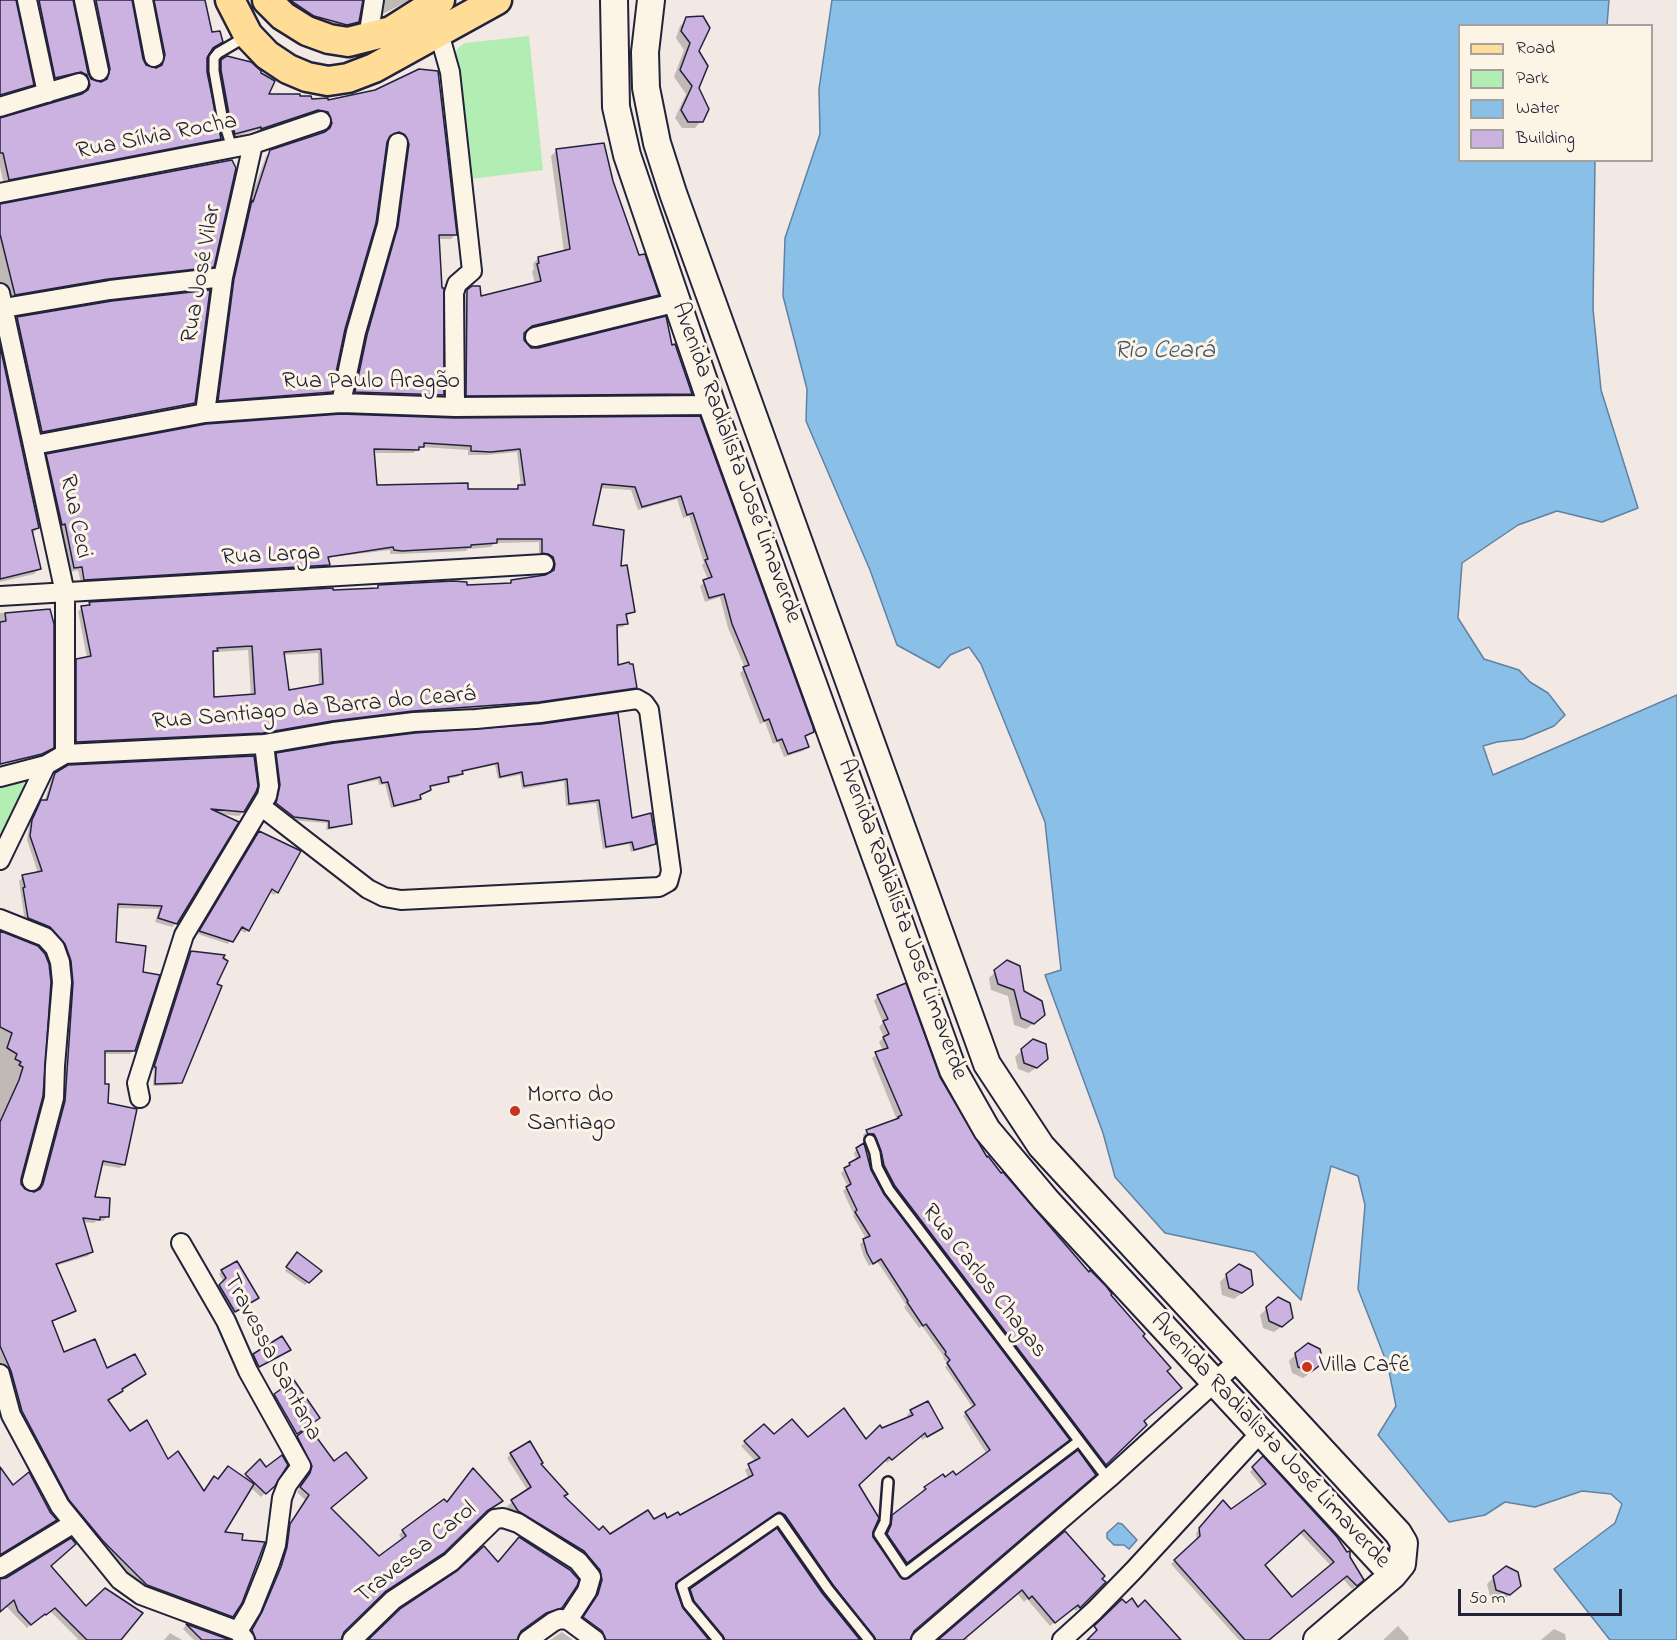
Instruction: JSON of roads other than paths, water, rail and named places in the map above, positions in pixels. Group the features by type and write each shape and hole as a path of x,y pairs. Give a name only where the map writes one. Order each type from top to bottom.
{"main road":[{"path":"230,0 248,35 267,56 307,77 328,81 348,78 374,68 497,0"},
{"path":"267,0 283,16 308,31 329,39 348,42 391,31 440,0"},
{"name":"Avenida Radialista José Limaverde","path":"614,0 616,106 627,155 712,405 953,1070 987,1130 1046,1200 1393,1575 1402,1564 1404,1553 1404,1543 1398,1533 1041,1146 987,1064 673,193 657,143 646,88 645,52 651,0"},
{"path":"810,673 842,663"},
{"path":"828,721 860,711"},
{"path":"1317,1640 1393,1575"}],"street":[{"path":"27,0 47,93"},
{"path":"84,0 99,71"},
{"path":"142,0 154,57"},
{"path":"368,38 374,0"},
{"path":"439,33 450,72 472,271 457,284 454,293 455,407"},
{"path":"0,107 79,84"},
{"name":"Rua Sílvia Rocha","path":"0,193 253,144 321,121"},
{"path":"341,404 356,333 387,225 398,143"},
{"name":"Rua José Vilar","path":"205,412 223,278 253,144"},
{"path":"2,300 223,278"},
{"name":"Rua Ceci","path":"2,300 65,592 65,754"},
{"path":"535,337 678,302"},
{"name":"Rua Paulo Aragão","path":"34,446 205,412 341,404 455,407 712,405"},
{"name":"Rua Larga","path":"0,596 544,564"},
{"name":"Rua Santiago da Barra do Ceará","path":"0,777 46,765 65,754 264,744 333,732 414,722 540,713 637,699 649,710 671,871 668,882 659,888 401,900 384,897 368,889 261,807"},
{"path":"140,1098 137,1083 184,935 261,807 269,786 264,744"},
{"path":"0,860 46,765"},
{"path":"0,919 45,938 55,948 60,962 62,982 54,1066 54,1098 32,1181"},
{"name":"Travessa Santana","path":"181,1242 226,1321 248,1371 301,1466 287,1485 282,1498 276,1545 241,1636"},
{"path":"921,1640 1108,1479 1238,1361"},
{"path":"0,1374 6,1417 60,1506 120,1580 141,1595 241,1636"},
{"path":"1062,1640 1102,1603 1261,1432"},
{"name":"Travessa Carol","path":"352,1640 393,1600 451,1562 495,1519 503,1518 518,1523 578,1561 591,1577 590,1583 568,1620"},
{"path":"0,1568 74,1523"},
{"path":"528,1640 560,1619 568,1620 595,1640"}],"lane":[{"path":"232,148 222,116 213,63 218,53 248,35"},
{"name":"Rua Carlos Chagas","path":"870,1140 877,1167 889,1190 1108,1479"},
{"path":"888,1482 885,1522 879,1534 905,1573 1079,1441"},
{"path":"718,1640 688,1604 682,1586 779,1519 828,1588 869,1640"}],"water":[{"name":"Rio Ceará","path":"832,0 1609,0 1607,24 1458,24 1458,162 1595,162 1593,309 1601,390 1638,508 1602,522 1557,511 1518,525 1462,563 1458,618 1484,659 1519,670 1530,682 1548,693 1565,715 1554,726 1523,739 1483,746 1493,775 1677,695 1677,1640 1610,1640 1554,1569 1615,1523 1622,1504 1611,1494 1582,1491 1535,1507 1505,1502 1485,1515 1449,1522 1378,1435 1396,1406 1388,1366 1358,1289 1365,1205 1358,1176 1331,1166 1301,1300 1254,1252 1165,1233 1115,1177 1103,1133 1045,975 1061,970 1045,822 981,664 969,647 950,655 939,668 897,645 870,570 806,421 807,389 783,296 785,238 820,134 819,89"},
{"path":"1118,1523 1122,1524 1137,1540 1129,1549 1124,1545 1114,1545 1107,1538 1107,1533"}],"place":[{"name":"Morro do Santiago","path":"515,1111"},
{"name":"Villa Café","path":"1307,1367"}]}
